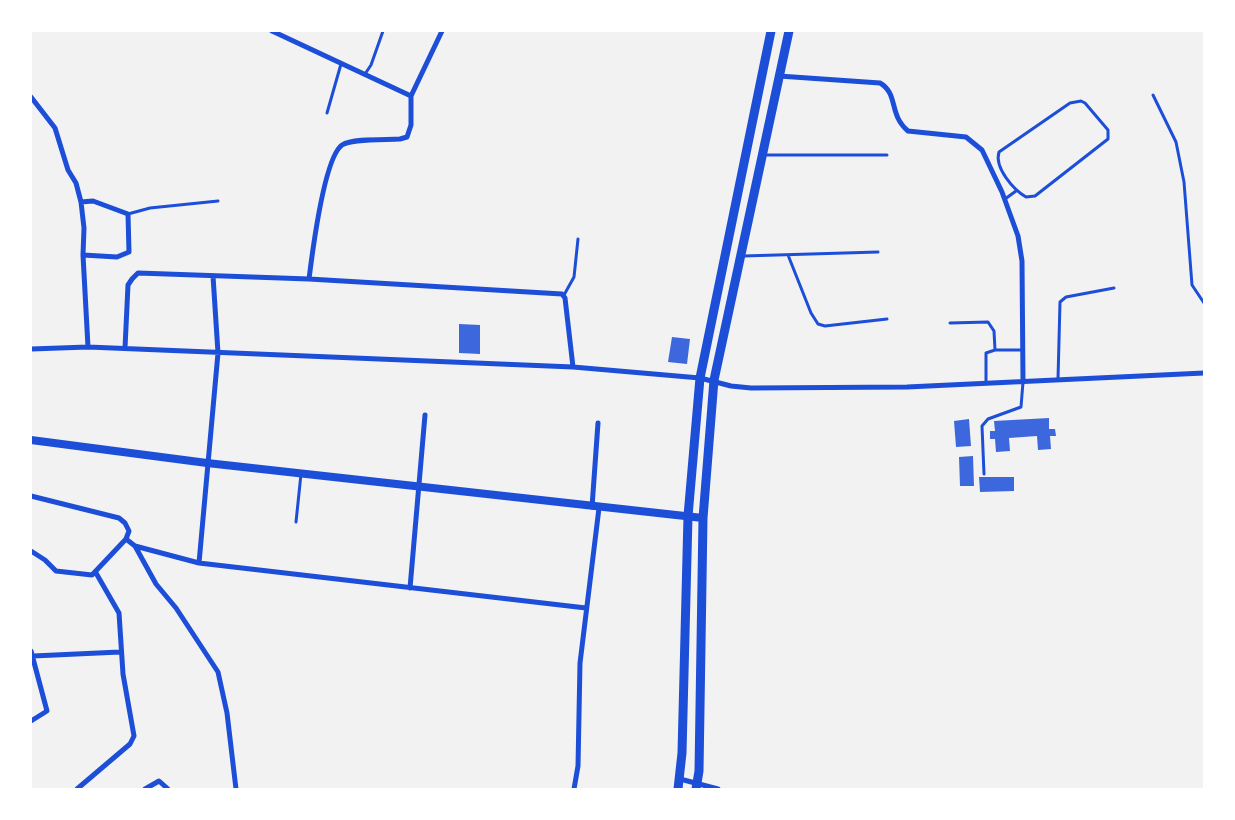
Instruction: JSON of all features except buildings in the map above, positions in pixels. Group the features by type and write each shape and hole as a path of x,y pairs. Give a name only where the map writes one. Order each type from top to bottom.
{"main road":[{"path":"678,789 680,779 688,516 700,378 771,31"},
{"path":"697,786 703,518 714,380 789,31"}],"street":[{"path":"272,31 412,96"},
{"path":"309,279 319,215 334,156 343,144 407,137 411,124 412,96 442,31"},
{"path":"779,76 880,83 890,94 896,118 908,131 918,134 951,134 966,137 977,144 982,150 1005,199 1018,236 1022,261 1023,382"},
{"path":"31,97 55,128 68,170 76,182 81,202 84,228 82,255 88,347"},
{"path":"81,202 93,201 128,214 129,252 117,257 82,255"},
{"path":"126,348 128,285 132,279 143,273 309,279 564,295 573,367"},
{"path":"199,563 218,353 213,276"},
{"path":"31,349 126,348 573,367 700,378 741,387 804,389 986,384 1204,373"},
{"path":"410,588 425,415"},
{"path":"574,789 578,766 578,684 596,508 598,423"},
{"path":"31,440 301,474 596,508 703,518"},
{"path":"31,496 119,518 125,523 129,531 126,539 96,573 92,575 79,576 56,571 45,560 31,551"},
{"path":"126,539 135,546 199,563 586,608"},
{"path":"135,546 156,584 176,608 218,672 227,714 236,789"},
{"path":"76,789 124,750 134,736 120,652 119,614 96,573"},
{"path":"31,721 47,711 32,654 120,652"},
{"path":"680,779 697,786 718,789"},
{"path":"145,789 159,781 168,789"}],"lane":[{"path":"365,74 371,65 384,31"},
{"path":"328,113 341,63"},
{"path":"1153,94 1176,142 1184,182 1192,285 1204,303"},
{"path":"1070,103 1086,103 1108,130 1109,136 1104,144 1033,198 1026,198 1016,191 999,164 998,152 1070,103"},
{"path":"763,155 887,154"},
{"path":"1005,199 1016,191"},
{"path":"128,214 150,208 218,201"},
{"path":"564,295 573,282 576,272 578,239"},
{"path":"740,256 878,252"},
{"path":"788,255 811,313 818,324 825,326 887,319"},
{"path":"1058,380 1060,302 1066,297 1114,288"},
{"path":"950,323 988,322 994,331 994,350"},
{"path":"986,384 986,353 994,350 1023,350"},
{"path":"984,474 982,426 988,420 1022,407 1023,382"},
{"path":"296,522 301,474"}]}
